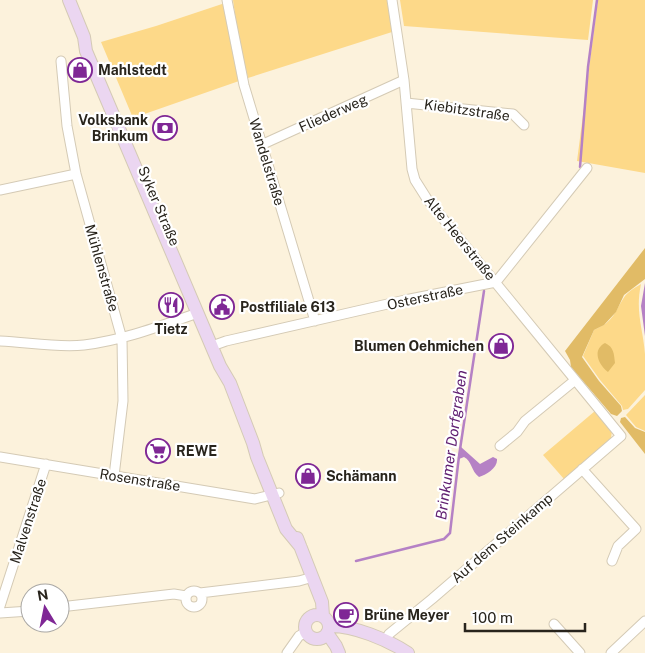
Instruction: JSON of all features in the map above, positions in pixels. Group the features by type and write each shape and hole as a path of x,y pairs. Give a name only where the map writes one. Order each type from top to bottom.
{"street":[{"name":"Syker Straße","path":"69,0 84,37 86,51 198,313 215,345"},
{"name":"Wandelstraße","path":"227,0 244,85 315,321"},
{"name":"Alte Heerstraße","path":"392,0 404,80 412,169 415,180 427,199 620,436"},
{"name":"Syker Straße","path":"84,37 92,46 215,345 220,366 228,378 257,457 276,494 286,529 300,546 313,577 323,625 339,653"},
{"name":"Mühlenstraße","path":"61,61 67,126 76,174 122,339 123,401 114,476"},
{"name":"Fliederweg","path":"262,145 404,80"},
{"name":"Kiebitzstraße","path":"406,103 513,114 524,125"},
{"path":"496,282 586,168"},
{"path":"0,190 76,174"},
{"name":"Osterstraße","path":"215,345 405,300 496,282"},
{"path":"0,340 83,345 122,339 198,313"},
{"path":"500,446 517,432 525,421 574,380"},
{"name":"Auf dem Steinkamp","path":"385,641 388,634 432,599 620,436"},
{"name":"Rosenstraße","path":"0,457 255,499 276,494"},
{"name":"Malvenstraße","path":"0,606 46,464"},
{"path":"582,469 636,529 618,546 612,561"},
{"path":"70,606 174,594 186,596 192,591 200,592 298,581 313,577"},
{"path":"186,596 187,604 194,607 202,602 200,592"},
{"path":"0,613 20,611"},
{"path":"323,625 314,639 306,632 306,621 309,617 323,625 340,626 385,641 408,653"},
{"path":"554,624 580,653"},
{"path":"323,625 332,653"},
{"path":"611,653 644,626"},
{"path":"287,653 299,636 306,632"}],"shaded area":[{"path":"233,0 387,0 392,32 248,78 238,36"},
{"path":"400,0 593,0 588,40 404,26"},
{"path":"598,0 645,0 645,173 577,161"},
{"path":"225,3 239,81 133,118 101,42"},
{"path":"645,248 645,279 624,295 616,312 604,325 594,330 582,357 599,381 621,406 622,411 617,416 611,414 571,367 570,360 565,351"},
{"path":"645,283 645,336 641,306"},
{"path":"641,284 639,312 645,354 645,390 628,409 623,410 622,406 583,356 594,330 610,320 625,296"},
{"path":"605,343 612,349 615,363 608,372 601,365 598,357 599,349"},
{"path":"645,395 645,431 636,427 626,415"},
{"path":"595,411 612,431 611,438 564,479 543,455"},
{"path":"625,417 635,428 645,432 645,454 620,422 621,418"},
{"path":"461,447 480,464 493,457 497,459 496,465 488,473 479,477 467,459 464,457 459,459"}],"waterway":[{"name":"Brinkumer Dorfgraben","path":"580,167 588,67 597,0"},
{"name":"Brinkumer Dorfgraben","path":"356,561 444,539 450,533 459,456 484,291"}],"place":[{"name":"Mahlstedt","path":"80,70"},
{"name":"Volksbank Brinkum","path":"165,128"},
{"name":"Tietz","path":"171,305"},
{"name":"Postfiliale 613","path":"222,307"},
{"name":"Blumen Oehmichen","path":"501,346"},
{"name":"REWE","path":"158,451"},
{"name":"Schämann","path":"308,476"},
{"name":"Brüne Meyer","path":"346,615"}]}
